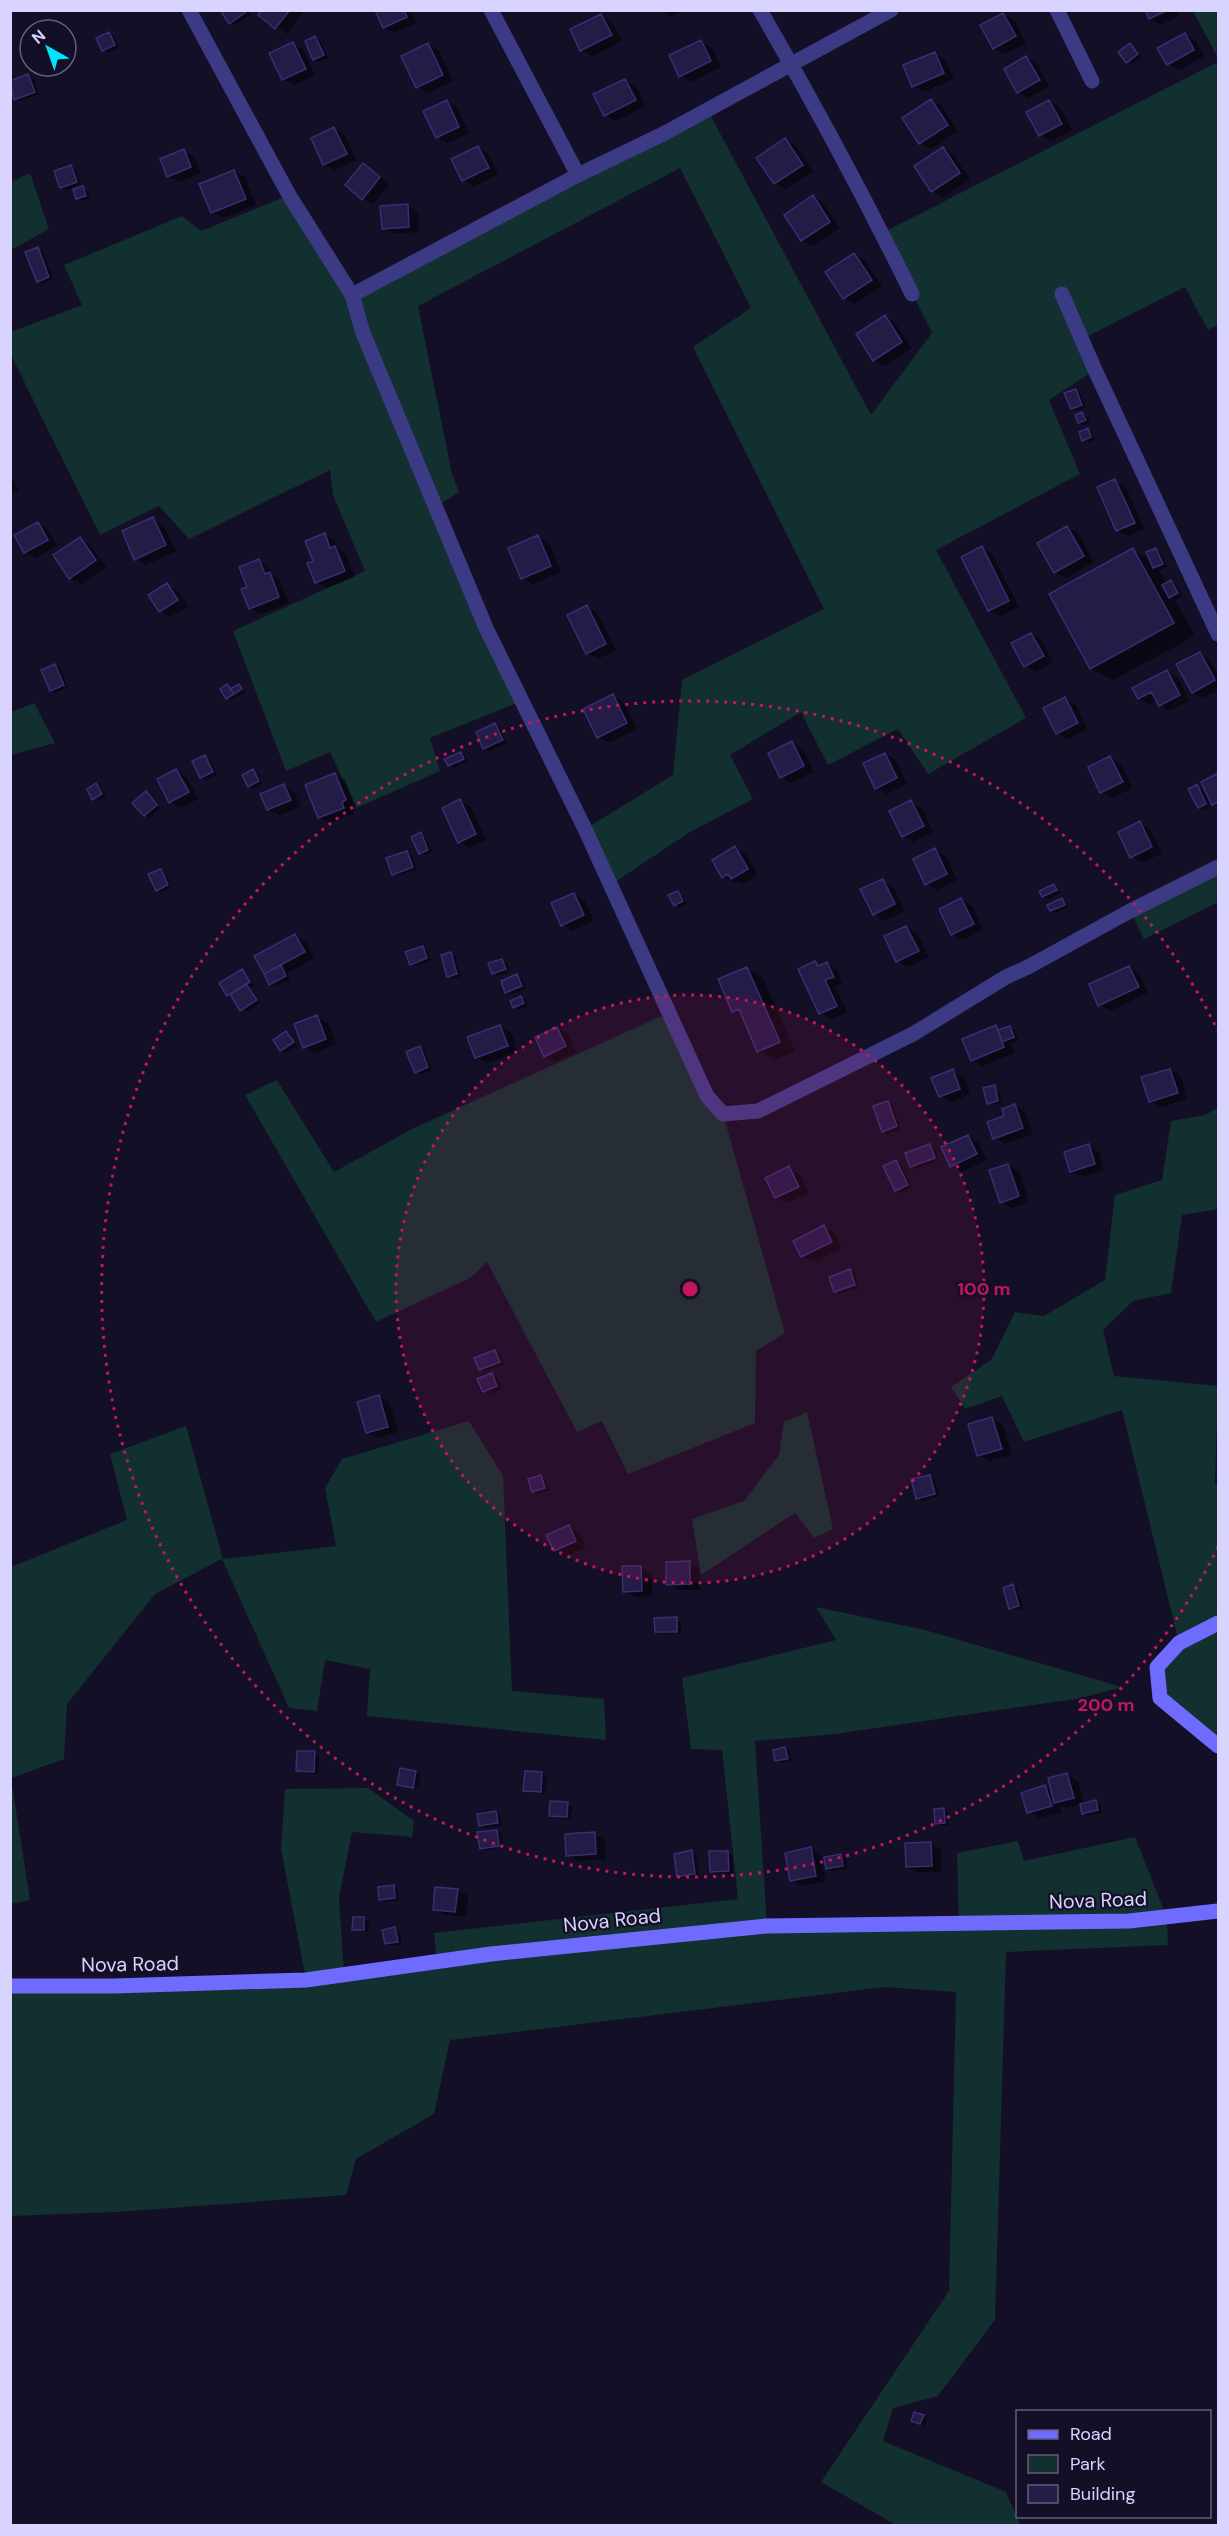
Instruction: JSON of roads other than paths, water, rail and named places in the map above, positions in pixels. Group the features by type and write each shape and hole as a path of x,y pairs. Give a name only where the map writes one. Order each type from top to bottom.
{"street":[{"path":"189,10 289,195 352,295 363,333 486,628 585,829 707,1096 723,1114 758,1111 914,1034 1006,977 1218,867"},
{"path":"491,10 578,175"},
{"path":"760,10 882,232 912,294"},
{"path":"352,295 578,175 663,134 891,10"},
{"path":"1057,10 1092,81"},
{"path":"1062,294 1218,634"},
{"path":"1218,1623 1179,1643 1157,1667 1160,1698 1218,1746"},
{"name":"Nova Road","path":"10,1986 114,1986 306,1980 491,1954 767,1926 1130,1921 1218,1911"}]}
